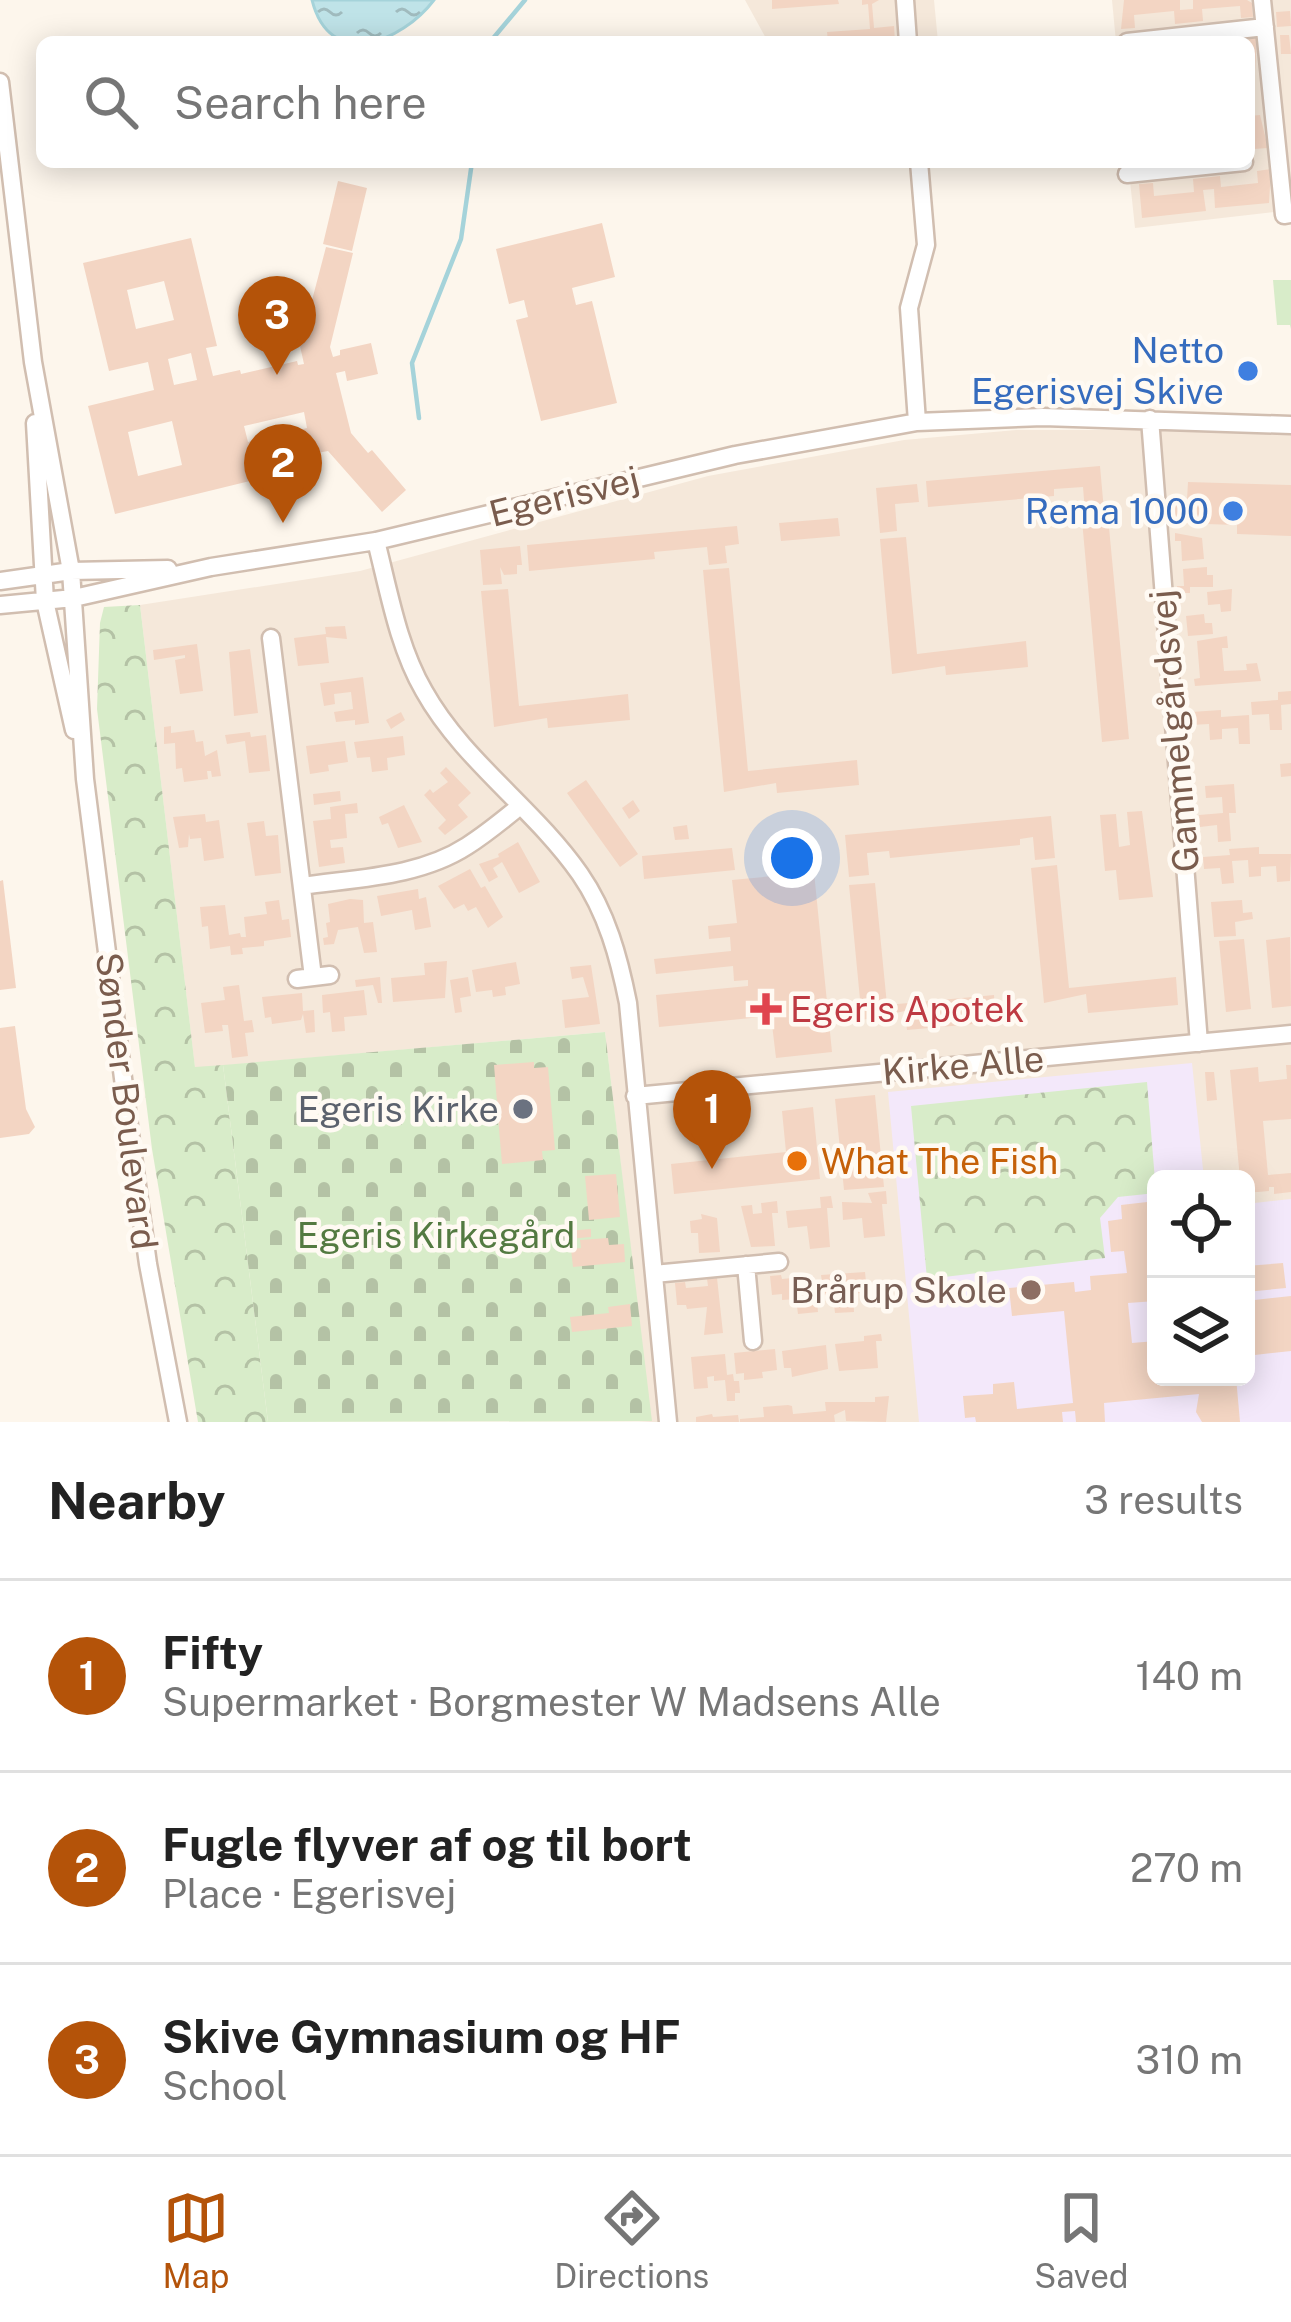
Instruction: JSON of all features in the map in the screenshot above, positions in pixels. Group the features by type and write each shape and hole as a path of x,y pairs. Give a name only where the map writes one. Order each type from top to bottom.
{"street":[{"path":"904,0 907,36"},
{"path":"1262,0 1284,215 1291,214"},
{"path":"1182,36 1265,27"},
{"name":"Sønder Boulevard","path":"0,82 33,362 71,571 85,778 148,1264 178,1422"},
{"path":"1255,161 1278,158"},
{"path":"917,422 909,308 926,245 920,168"},
{"path":"1127,174 1187,168"},
{"name":"Sønder Boulevard","path":"33,362 45,601 85,778"},
{"name":"Egerisvej","path":"0,605 74,598 211,567 376,542 735,455 917,422 1042,417 1291,425"},
{"name":"Gammelgårdsvej","path":"1150,419 1199,1043"},
{"path":"376,542 402,642 423,689 447,726 580,874 619,956 628,1003 668,1422"},
{"name":"Egerisvej","path":"0,581 71,571 211,567"},
{"path":"272,638 313,977"},
{"path":"302,886 399,873 434,862 465,848 520,806"},
{"name":"Kirke Alle","path":"635,1096 1291,1034"},
{"path":"654,1274 778,1262"},
{"path":"746,1265 753,1341"}],"shaded area":[{"path":"745,0 934,0 937,36 765,36"},
{"path":"1112,0 1291,0 1291,210 1135,228 1129,168 1255,168 1255,36 1115,36"},
{"path":"1016,430 1291,430 1291,1422 638,1422 651,1421 605,1032 195,1068 140,605 360,571 708,476 904,440"},
{"name":"Brårup Skole","path":"1192,1063 1203,1170 1147,1170 1147,1386 1255,1386 1255,1203 1291,1199 1291,1422 919,1422 888,1092"}],"green space":[{"path":"1273,280 1291,280 1291,329 1277,325"},
{"path":"140,605 195,1067 223,1065 268,1422 198,1422 152,1149 97,709 104,607"},
{"name":"Egeris Kirkegård","path":"605,1032 652,1421 268,1422 223,1065"},
{"path":"1147,1082 1154,1170 1147,1170 1147,1194 1118,1197 1100,1218 1105,1258 927,1279 911,1106"}],"water":[{"path":"312,0 434,0 388,36 334,36 321,22"}],"building":[{"path":"772,0 838,0 839,4 772,9"},
{"path":"862,0 879,0 872,4 874,28 894,26 895,36 827,36 827,32 870,29 868,4 862,5"},
{"path":"1124,0 1180,0 1180,10 1193,9 1193,0 1247,0 1252,3 1253,17 1241,18 1240,6 1202,9 1203,21 1175,24 1174,11 1134,15 1135,28 1121,29"},
{"path":"1290,11 1291,26 1277,27 1276,12"},
{"path":"1280,35 1289,35 1291,54 1281,54"},
{"path":"1255,115 1260,115 1268,148 1255,149"},
{"path":"1271,169 1269,203 1215,208 1214,189 1203,190 1206,211 1142,218 1139,184 1153,183 1154,196 1194,192 1193,179 1220,176 1221,187 1258,183 1257,171"},
{"path":"338,181 367,188 352,251 323,244"},
{"path":"602,223 615,277 572,288 576,305 592,301 617,403 541,421 516,320 528,317 524,300 509,304 496,249"},
{"path":"191,238 217,346 206,348 213,376 297,361 304,364 300,346 326,247 353,253 330,347 333,357 340,350 371,343 378,374 347,381 345,371 336,373 351,433 406,490 382,512 328,451 263,463 266,477 115,514 88,406 154,390 148,362 109,371 83,263","holes":["164,281 174,320 136,329 127,290","191,353 197,380 174,385 168,359","304,412 307,428 248,442 244,426","172,421 182,465 138,476 128,432"]},
{"path":"1100,466 1104,511 1085,512 1083,487 1054,489 1054,496 928,507 926,481"},
{"name":"Rema 1000","path":"1188,482 1291,485 1291,536 1237,534 1237,525 1174,523 1174,500 1187,500"},
{"path":"917,484 919,502 895,504 897,531 880,533 876,488"},
{"path":"1108,517 1129,739 1102,742 1082,520"},
{"path":"838,518 840,536 781,541 779,523"},
{"path":"737,526 739,544 725,546 727,563 709,565 707,547 654,552 655,559 529,571 527,545"},
{"path":"1175,533 1202,538 1204,559 1182,561 1181,541 1175,541"},
{"path":"906,537 917,654 1026,641 1028,667 946,675 945,666 892,674 880,539"},
{"path":"520,546 522,565 517,565 517,574 504,575 500,567 502,584 483,585 480,550"},
{"path":"1207,567 1213,587 1190,587 1190,593 1177,593 1177,586 1184,586 1183,569"},
{"path":"729,568 748,771 857,760 859,785 777,793 776,783 724,792 703,570"},
{"path":"508,589 519,706 628,694 630,720 548,728 547,718 494,727 481,591"},
{"path":"1232,589 1231,611 1221,612 1220,604 1208,605 1207,592"},
{"path":"1204,614 1205,623 1212,623 1213,634 1188,636 1186,616"},
{"path":"345,626 347,639 326,637 329,663 298,666 294,638 326,634 325,627"},
{"path":"1227,636 1228,648 1222,648 1224,671 1247,670 1246,664 1257,663 1261,681 1195,686 1194,679 1200,678 1197,641"},
{"path":"197,644 203,691 180,694 175,660 185,655 154,660 153,650"},
{"path":"250,649 258,713 234,716 229,652"},
{"path":"363,677 369,723 336,722 334,712 353,709 351,692 334,694 335,704 324,706 320,683"},
{"path":"1291,691 1291,704 1281,705 1282,730 1270,730 1269,714 1252,715 1251,702 1278,700 1278,692"},
{"path":"1221,710 1221,717 1249,715 1250,744 1239,744 1238,728 1222,729 1222,739 1210,740 1209,724 1192,725 1191,712"},
{"path":"401,712 405,720 391,729 386,720"},
{"path":"171,726 171,733 194,730 196,742 203,741 205,756 217,750 221,776 212,777 207,771 208,779 184,782 182,768 176,769 175,743 164,744 164,727"},
{"path":"250,732 251,737 266,735 270,771 249,773 245,741 227,744 225,735"},
{"path":"403,736 405,755 387,758 388,770 372,772 370,757 357,758 354,742"},
{"path":"345,741 348,762 310,774 306,746"},
{"path":"1291,763 1291,776 1281,777 1280,764"},
{"path":"446,767 471,793 458,805 468,817 445,835 438,828 446,820 424,795 448,782 440,773"},
{"path":"586,780 638,854 620,867 567,793"},
{"path":"1234,784 1231,841 1218,842 1217,825 1200,827 1199,815 1223,813 1222,797 1206,798 1205,786"},
{"path":"340,791 341,801 314,805 313,794"},
{"path":"633,800 640,811 629,819 622,808"},
{"path":"357,803 358,813 345,814 347,838 330,840 331,848 343,847 345,863 319,867 313,821 331,819 330,807"},
{"path":"404,805 422,842 398,848 388,823 382,825 379,817"},
{"path":"1142,811 1153,897 1119,900 1116,870 1105,871 1100,815 1116,814 1119,847 1130,845 1127,812"},
{"path":"205,814 206,822 219,820 224,858 204,861 201,838 190,839 189,834 188,847 179,848 173,817"},
{"path":"1051,816 1055,858 1035,860 1033,837 1020,839 1020,845 890,858 889,851 867,853 869,875 849,877 845,835"},
{"path":"264,821 266,836 278,835 281,873 255,876 247,823"},
{"path":"687,825 689,839 675,840 673,827"},
{"path":"518,842 540,882 519,893 502,862 493,868 498,877 489,882 479,864 499,857"},
{"path":"1259,847 1259,854 1291,854 1290,881 1277,882 1276,866 1261,867 1261,876 1249,877 1248,860 1232,861 1234,883 1222,884 1220,868 1204,869 1203,857"},
{"path":"732,848 735,870 644,879 642,856"},
{"path":"1057,865 1069,988 1176,977 1178,1005 1088,1013 1086,994 1044,1003 1031,868"},
{"path":"470,869 503,917 488,928 476,907 468,911 464,904 454,909 438,886"},
{"path":"814,872 832,1052 776,1058 771,1016 659,1027 656,995 748,986 748,980 734,981 733,966 656,974 654,959 731,951 730,937 709,939 708,926 737,923 732,880"},
{"path":"0,881 16,988 0,990"},
{"path":"875,883 887,1005 994,995 996,1022 907,1030 905,1011 862,1020 849,885"},
{"path":"418,889 419,899 426,897 431,927 415,930 412,910 381,916 377,896"},
{"path":"279,900 282,920 289,919 291,937 242,948 243,954 231,955 230,946 210,949 200,907 225,905 229,935 246,937 244,917 267,914 265,902"},
{"path":"363,900 364,923 373,922 377,952 364,953 358,927 338,930 334,944 324,945 326,923 330,922 328,904"},
{"path":"1242,900 1243,913 1252,912 1253,919 1235,922 1236,936 1214,937 1211,902"},
{"path":"1290,937 1291,1006 1272,1008 1266,940"},
{"path":"1244,939 1251,1009 1226,1012 1219,941"},
{"path":"447,961 445,998 393,1002 391,978 425,975 424,963"},
{"path":"516,962 520,984 505,987 506,995 476,992 472,970"},
{"path":"591,965 600,1024 565,1028 562,1000 589,997 583,977 572,979 570,967"},
{"path":"380,977 382,1003 378,1003 373,985 356,987 355,980"},
{"path":"468,977 471,996 460,998 462,1012 455,1013 450,980"},
{"path":"239,985 244,1021 252,1020 254,1032 245,1033 248,1056 232,1058 228,1025 222,1025 223,1031 205,1033 201,1003 225,1000 223,987"},
{"path":"364,990 367,1015 344,1017 345,1031 332,1032 330,1012 323,1013 322,995"},
{"path":"302,993 303,1011 314,1010 315,1032 306,1033 303,1014 301,1020 272,1024 271,1017 265,1018 262,997"},
{"path":"15,1026 26,1109 35,1127 29,1134 0,1138 0,1028"},
{"name":"Egeris Kirke","path":"534,1062 534,1068 548,1067 555,1150 542,1151 543,1160 502,1164 498,1117 494,1117 494,1065"},
{"path":"1286,1065 1291,1065 1291,1119 1263,1121 1268,1175 1291,1173 1291,1192 1274,1194 1274,1187 1269,1187 1269,1191 1255,1192 1255,1170 1239,1170 1230,1070 1258,1067 1259,1082 1287,1079"},
{"path":"1205,1072 1214,1072 1217,1100 1207,1101"},
{"path":"875,1095 884,1187 844,1190 835,1099"},
{"path":"813,1107 820,1179 674,1194 671,1164 786,1152 782,1111"},
{"path":"616,1174 620,1217 589,1220 585,1176"},
{"path":"886,1191 887,1204 882,1204 885,1236 864,1238 862,1218 843,1220 842,1202 872,1203 868,1193"},
{"path":"831,1196 833,1208 827,1208 830,1247 810,1249 807,1226 788,1228 786,1211 821,1208 820,1197"},
{"path":"777,1201 778,1213 772,1213 775,1246 751,1247 741,1206 752,1205 753,1214 762,1213 761,1203"},
{"path":"1147,1202 1147,1302 1128,1303 1132,1343 1147,1342 1147,1386 1237,1386 1240,1422 1202,1422 1196,1412 1199,1394 1104,1403 1105,1422 1076,1422 1075,1411 1062,1412 1063,1422 965,1418 963,1396 993,1394 993,1384 1014,1382 1017,1409 1073,1403 1064,1311 1012,1316 1009,1288 1074,1282 1075,1292 1091,1290 1090,1276 1127,1273 1124,1251 1111,1252 1108,1221 1122,1219 1121,1205"},
{"path":"701,1214 717,1218 720,1252 699,1253 698,1233 691,1233 690,1221 702,1219"},
{"path":"591,1229 591,1237 568,1239 567,1231"},
{"path":"608,1238 609,1245 624,1244 625,1262 573,1267 571,1249 581,1248 580,1240"},
{"path":"1283,1263 1286,1288 1255,1291 1255,1265"},
{"path":"865,1272 867,1292 853,1294 854,1312 835,1313 832,1287 824,1295 821,1275"},
{"path":"781,1275 782,1279 814,1276 818,1312 798,1314 796,1299 772,1295 770,1276"},
{"path":"717,1278 723,1333 704,1335 707,1307 677,1305 675,1283 685,1282 686,1288 708,1286 707,1279"},
{"path":"1291,1296 1291,1351 1255,1355 1255,1300"},
{"path":"630,1304 632,1326 572,1332 570,1317 609,1313 608,1307"},
{"path":"881,1334 882,1341 876,1341 878,1368 839,1371 835,1344"},
{"path":"826,1345 828,1369 792,1377 791,1368 784,1368 782,1351"},
{"path":"775,1349 777,1370 744,1380 744,1373 736,1374 734,1353"},
{"path":"725,1354 727,1375 739,1381 735,1401 727,1401 725,1380 714,1381 714,1376 707,1377 708,1388 694,1389 691,1357"},
{"path":"889,1396 886,1422 846,1421 845,1410 834,1415 835,1422 740,1422 764,1417 763,1407 788,1405 793,1414 826,1411 825,1402 875,1402 875,1397"},
{"path":"738,1415 739,1422 696,1422 696,1417"}],"waterway":[{"path":"495,36 525,0"},
{"path":"419,418 412,363 461,239 471,168"}],"place":[{"name":"Netto Egerisvej Skive","path":"1248,371"},
{"name":"Skive Gymnasium og HF","path":"277,375"},
{"name":"Rema 1000","path":"1233,511"},
{"name":"Fugle flyver af og til bort","path":"283,523"},
{"name":"Egeris Apotek","path":"766,1009"},
{"name":"Egeris Kirke","path":"523,1109"},
{"name":"What The Fish","path":"797,1161"},
{"name":"Fifty","path":"712,1169"},
{"name":"Brårup Skole","path":"1031,1290"}]}
